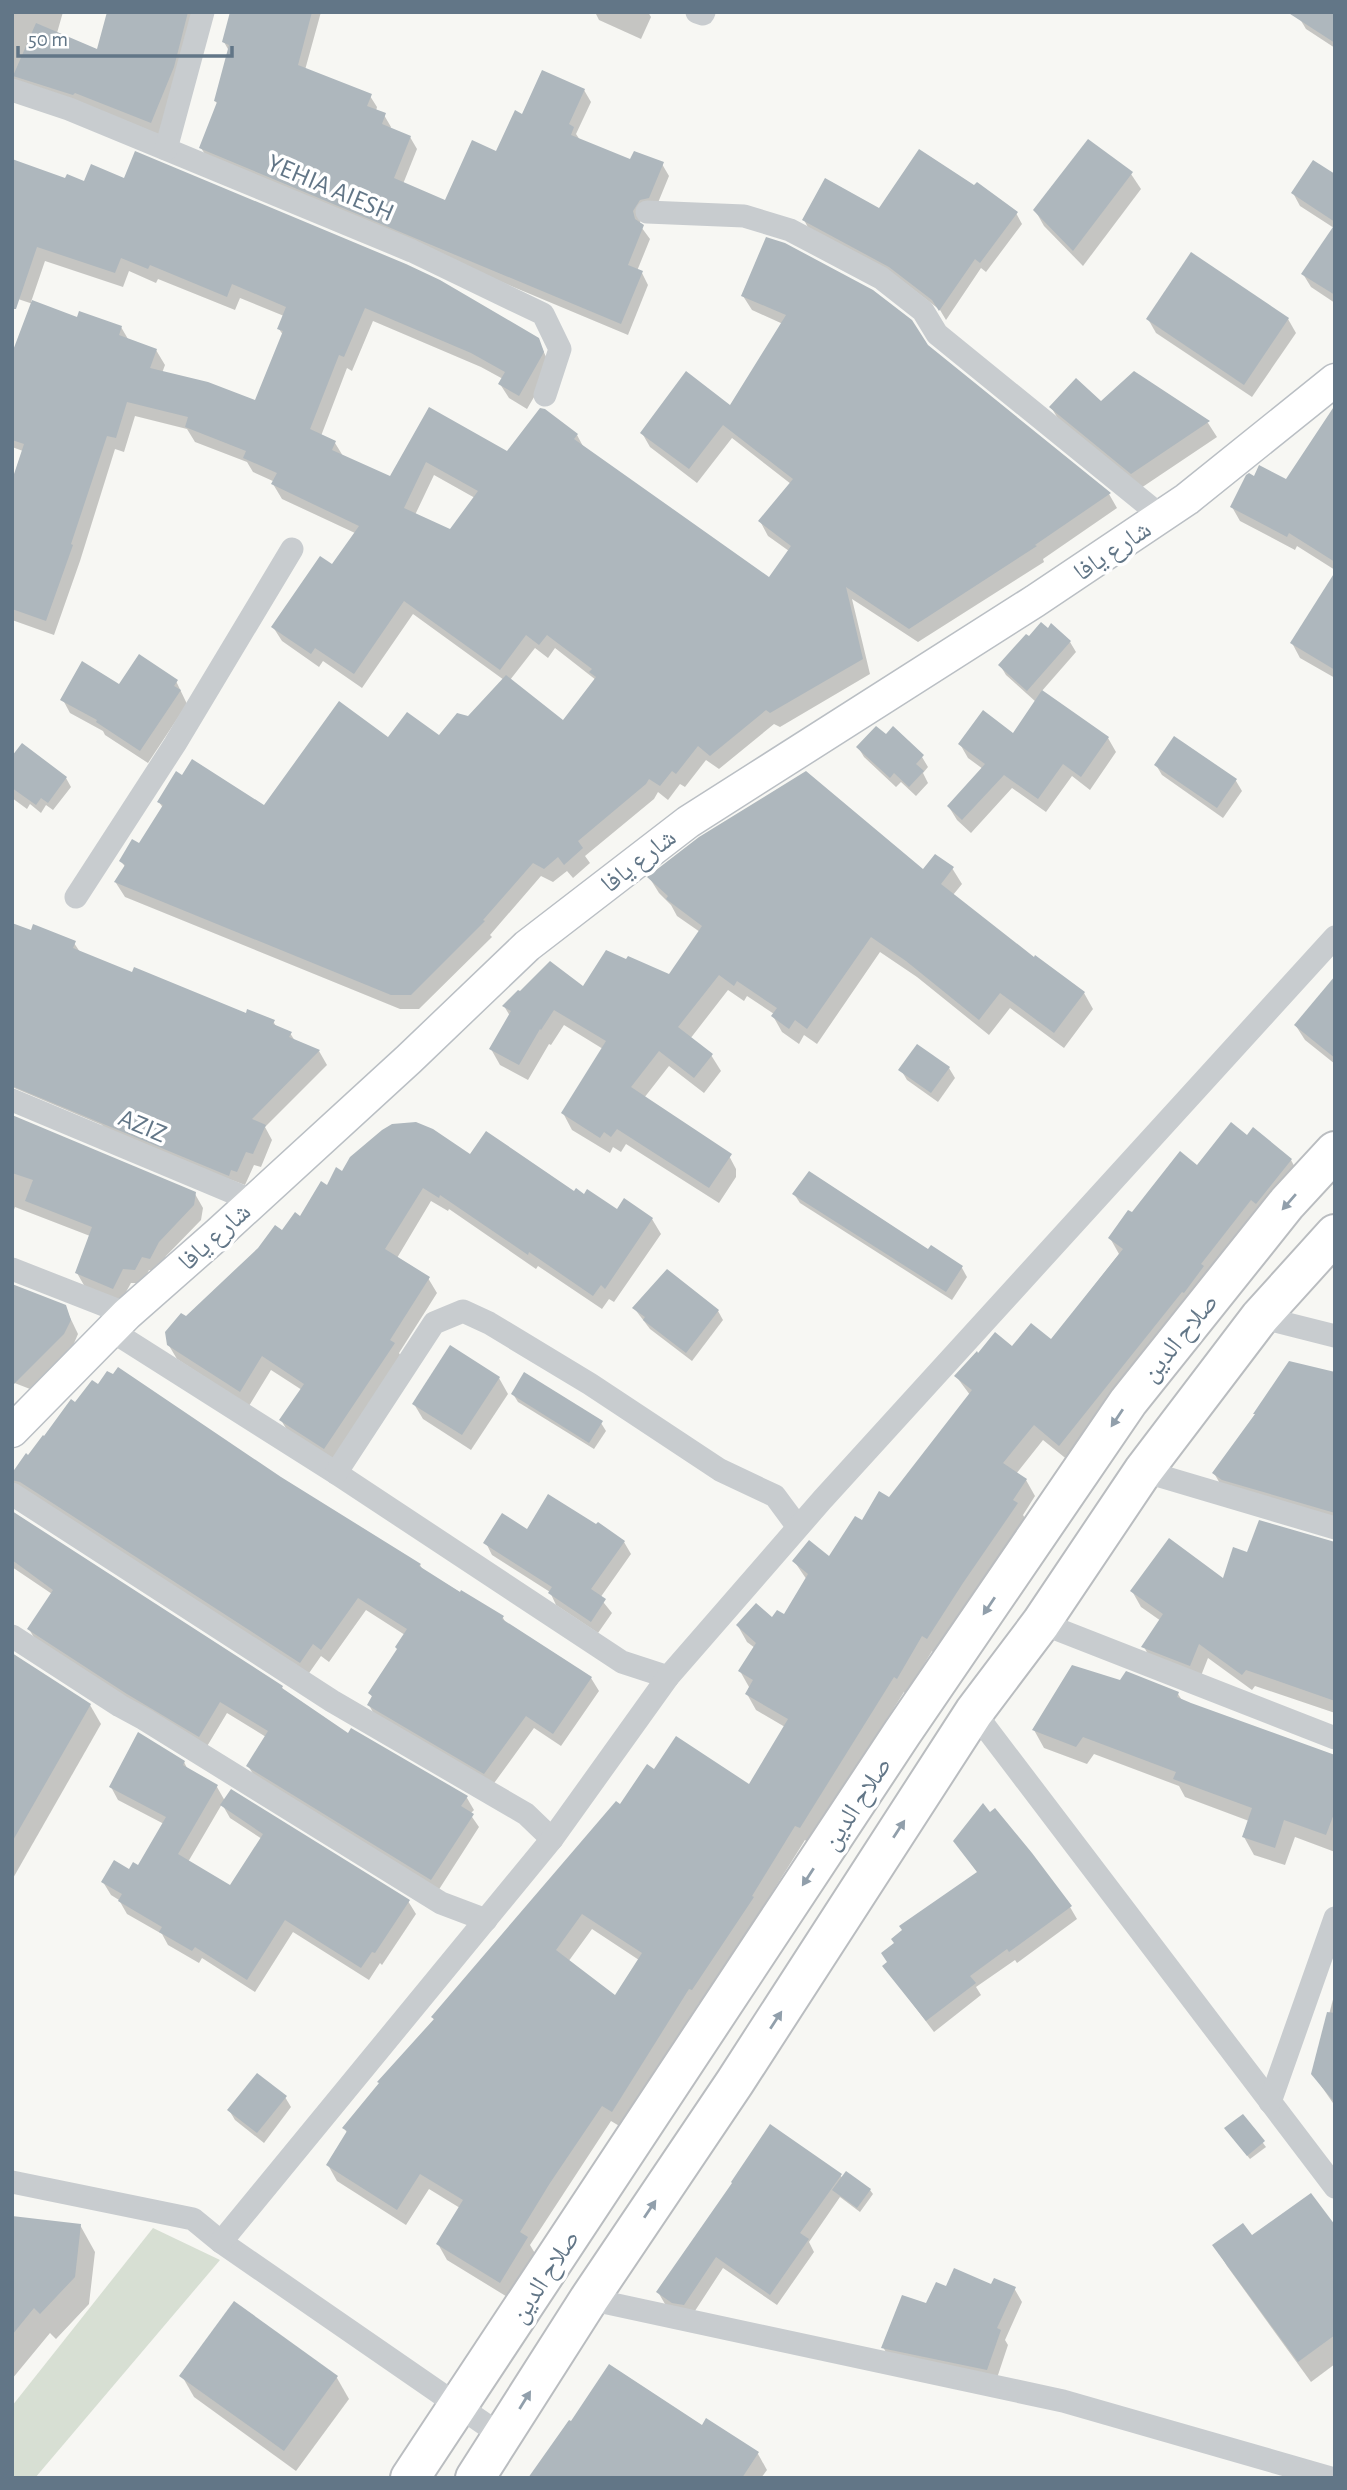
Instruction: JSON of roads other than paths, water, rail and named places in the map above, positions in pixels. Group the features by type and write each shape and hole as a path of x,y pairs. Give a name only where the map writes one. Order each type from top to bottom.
{"highway":[{"name":"صلاح الدين","path":"410,2478 887,1757 1128,1402 1287,1203 1335,1151"},
{"name":"صلاح الدين","path":"475,2478 589,2300 736,2082 974,1712 1041,1623 1143,1471 1260,1317 1335,1234"}],"street":[{"path":"166,149 203,12"},
{"path":"697,12 703,15 704,12"},
{"name":"YEHIA AIESH","path":"12,90 69,109 411,251 543,314 560,349 545,395"},
{"path":"647,212 744,216 790,230 881,278 923,311 937,334 1161,516"},
{"name":"شارع يافا","path":"12,1431 120,1322 409,1059 527,946 688,822 1035,601 1187,499 1335,380"},
{"path":"76,897 174,744 292,550"},
{"path":"221,2242 552,1839 667,1677 798,1527 1335,937"},
{"name":"AZIZ","path":"12,1100 253,1201"},
{"path":"12,1269 120,1322 336,1473 622,1661 667,1677"},
{"path":"336,1473 434,1323 463,1311 489,1323 590,1384 720,1469 775,1496 798,1527"},
{"path":"1260,1317 1335,1336"},
{"path":"1143,1471 1335,1528"},
{"path":"12,1494 332,1701 526,1814 552,1839"},
{"path":"1041,1623 1335,1738"},
{"path":"12,1636 120,1706 441,1903 486,1920"},
{"path":"974,1712 1335,2187"},
{"path":"1270,2102 1331,1945 1335,1918"},
{"path":"12,2182 194,2219 221,2242 502,2436"},
{"path":"589,2300 1063,2401 1331,2478"}]}
